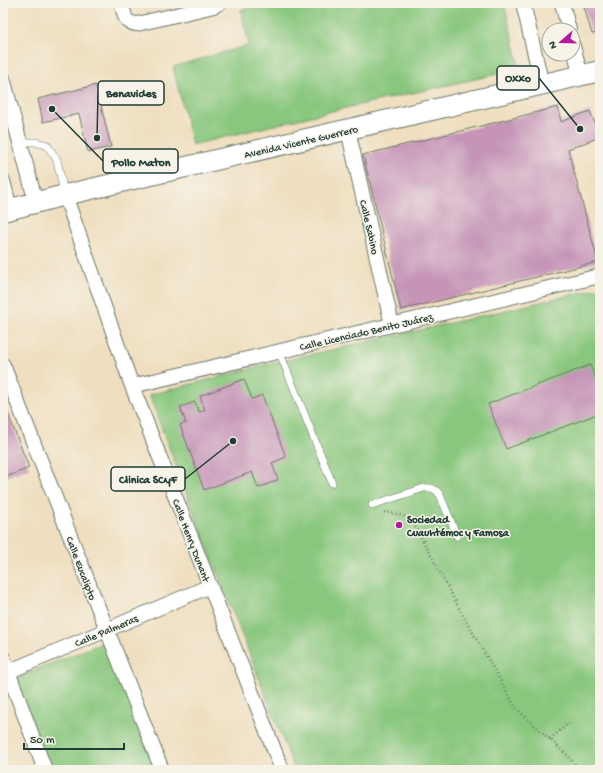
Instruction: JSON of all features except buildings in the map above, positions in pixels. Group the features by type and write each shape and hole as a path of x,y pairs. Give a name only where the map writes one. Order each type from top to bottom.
{"main road":[{"name":"Avenida Vicente Guerrero","path":"7,210 600,71"}],"street":[{"path":"122,3 124,14 128,21 131,24 137,24 214,6 219,3"},
{"path":"523,3 542,85"},
{"path":"562,3 567,22"},
{"path":"577,62 581,76"},
{"path":"3,78 36,203"},
{"name":"Calle Sabino","path":"348,130 392,325"},
{"path":"3,181 7,210"},
{"name":"Calle Henry Dunant","path":"65,196 132,386 280,769"},
{"name":"Calle Licenciado Benito Juárez","path":"132,386 600,276"},
{"name":"Calle Eucalipto","path":"3,366 162,770"},
{"name":"Calle Palmeras","path":"6,673 210,586"},
{"path":"3,658 6,673 46,770"}],"lane":[{"path":"20,142 35,142 47,145 57,160 65,196"},
{"path":"279,351 332,483"},
{"path":"372,505 430,487 438,491 457,536"}],"path":[{"path":"372,505 383,512 397,514 408,518 417,529 457,605 516,708 570,758 579,770"},
{"path":"550,739 569,723"}],"green space":[{"path":"268,3 504,3 520,69 332,111 192,145 173,67 249,45 241,10"},
{"name":"Sociedad Cuauhtémoc y Famosa","path":"600,288 600,770 295,770 149,395 277,362"},
{"path":"107,641 157,770 50,770 16,678"}],"place":[{"name":"Pollo Maton","path":"52,109"},
{"name":"Oxxo","path":"580,129"},
{"name":"Benavides","path":"97,138"},
{"name":"Clinica SCyF","path":"233,441"},
{"name":"Sociedad Cuauhtémoc y Famosa","path":"399,525"}]}
